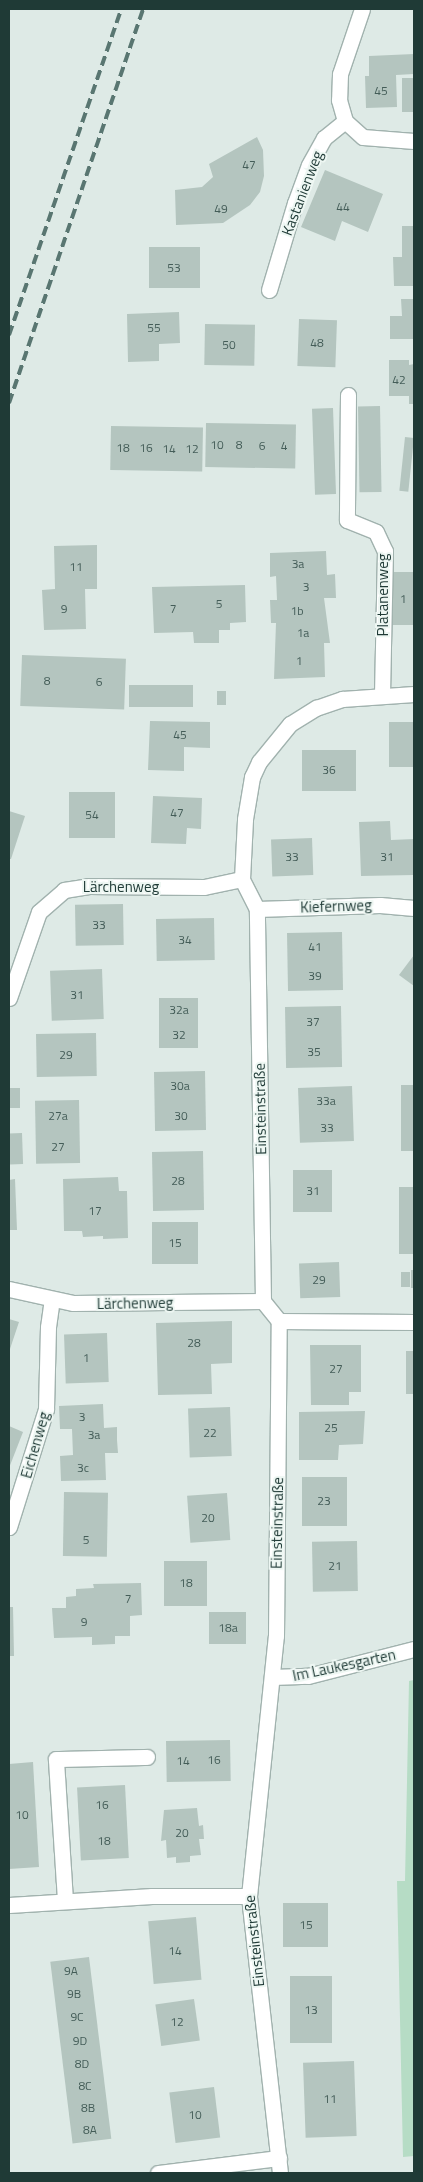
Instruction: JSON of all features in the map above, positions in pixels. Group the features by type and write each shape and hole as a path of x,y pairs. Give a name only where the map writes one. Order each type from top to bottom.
{"street":[{"path":"362,9 340,74 339,100 345,121 364,137 414,141"},
{"name":"Kastanienweg","path":"269,290 309,165 324,138 345,121"},
{"name":"Platanenweg","path":"348,395 347,520 376,532 385,551 382,695"},
{"path":"242,879 248,794 252,777 268,749 290,724 316,708 342,699 414,694"},
{"name":"Einsteinstraße","path":"242,879 257,909 263,1301"},
{"name":"Lärchenweg","path":"9,998 40,912 64,890 89,886 204,887 242,879"},
{"name":"Kiefernweg","path":"257,909 380,905 414,908"},
{"name":"Lärchenweg","path":"9,1289 52,1300 87,1304 263,1301"},
{"name":"Eichenweg","path":"9,1528 46,1409 48,1327 52,1300"},
{"path":"263,1301 279,1321 414,1322"},
{"name":"Einsteinstraße","path":"279,1321 277,1612 272,1677 248,1896 280,2173"},
{"name":"Im Laukesgarten","path":"272,1677 308,1676 414,1649"},
{"path":"65,1900 56,1759 147,1757"},
{"path":"9,1905 168,1895 248,1896"},
{"path":"158,2173 278,2158"}],"green space":[{"path":"414,1680 414,2156 403,2157 397,1881 405,1881 409,1681"}],"building":[{"path":"414,54 414,74 396,75 397,107 366,108 365,76 369,76 369,56"},
{"path":"402,78 414,78 414,112 402,112"},
{"path":"257,137 263,150 264,176 260,192 250,205 223,223 176,225 175,190 202,187 213,177 209,164"},
{"path":"325,170 383,194 368,232 342,221 335,241 301,227"},
{"path":"402,226 414,226 414,286 394,286 393,257 402,257"},
{"path":"149,247 200,247 200,288 149,288"},
{"path":"401,299 414,299 414,339 390,339 390,316 402,316"},
{"path":"179,312 180,343 159,344 159,361 128,362 127,314"},
{"path":"299,319 337,320 335,367 297,366"},
{"path":"205,324 255,325 254,366 204,365"},
{"path":"389,360 409,360 409,365 414,364 414,404 409,404 409,396 389,396"},
{"path":"358,406 380,406 382,492 360,492"},
{"path":"333,408 336,494 315,495 312,409"},
{"path":"206,423 296,425 295,469 205,467"},
{"path":"111,426 203,428 202,472 110,470"},
{"path":"405,437 414,438 408,492 399,491"},
{"path":"97,545 97,589 85,589 86,629 44,630 42,590 55,589 54,546"},
{"path":"326,551 327,575 335,574 336,598 324,598 330,643 324,643 325,677 274,679 276,623 271,623 270,600 277,600 276,576 270,577 270,553"},
{"path":"392,572 414,572 414,625 392,625"},
{"path":"245,585 246,622 230,623 230,630 219,630 219,643 194,643 193,632 154,633 152,587"},
{"path":"22,655 126,659 124,710 20,706"},
{"path":"129,685 193,685 193,707 129,707"},
{"path":"217,691 226,691 226,705 217,705"},
{"path":"150,721 210,722 210,748 184,747 184,771 148,770"},
{"path":"389,722 414,722 414,767 389,767"},
{"path":"302,750 356,750 356,791 302,791"},
{"path":"69,792 115,792 115,838 69,838"},
{"path":"153,796 202,798 201,829 187,828 186,844 151,843"},
{"path":"9,811 25,816 11,859 9,859"},
{"path":"390,821 391,840 414,839 414,875 361,876 359,822"},
{"path":"312,838 313,875 272,876 271,839"},
{"path":"123,904 124,945 76,946 75,905"},
{"path":"214,918 215,960 157,961 156,919"},
{"path":"342,932 343,990 288,991 287,933"},
{"path":"414,955 414,986 399,975"},
{"path":"102,969 104,1019 52,1021 50,971"},
{"path":"159,998 198,998 198,1048 159,1048"},
{"path":"341,1006 342,1067 286,1068 285,1007"},
{"path":"96,1033 97,1076 37,1077 36,1034"},
{"path":"205,1071 206,1130 155,1131 154,1072"},
{"path":"401,1085 414,1085 414,1151 401,1151"},
{"path":"352,1086 354,1141 300,1143 298,1088"},
{"path":"9,1088 20,1088 20,1108 9,1108"},
{"path":"79,1100 80,1163 36,1164 35,1101"},
{"path":"9,1133 22,1133 23,1164 10,1164"},
{"path":"203,1151 204,1210 153,1211 152,1152"},
{"path":"293,1170 332,1170 332,1212 293,1212"},
{"path":"118,1177 119,1191 127,1191 128,1238 103,1239 103,1236 83,1237 82,1231 64,1231 63,1179"},
{"path":"15,1179 17,1230 9,1230 9,1180"},
{"path":"399,1187 414,1187 414,1254 399,1254"},
{"path":"152,1222 198,1222 198,1264 152,1264"},
{"path":"339,1262 340,1297 300,1298 299,1263"},
{"path":"411,1270 414,1270 414,1288 411,1288"},
{"path":"401,1272 410,1272 410,1287 401,1287"},
{"path":"9,1319 19,1322 9,1352"},
{"path":"232,1321 232,1363 211,1364 212,1394 158,1395 156,1323"},
{"path":"107,1333 109,1382 66,1383 64,1335"},
{"path":"310,1345 361,1345 361,1392 349,1392 349,1405 311,1405"},
{"path":"406,1351 414,1351 414,1394 406,1394"},
{"path":"103,1404 104,1428 117,1427 118,1453 105,1453 106,1480 61,1481 60,1456 73,1455 72,1429 60,1429 59,1406"},
{"path":"230,1407 232,1456 190,1457 188,1408"},
{"path":"365,1411 363,1444 339,1445 338,1460 299,1460 299,1412"},
{"path":"9,1426 23,1432 9,1468"},
{"path":"302,1477 347,1477 347,1526 302,1526"},
{"path":"64,1492 108,1493 107,1557 63,1556"},
{"path":"227,1493 230,1540 190,1543 187,1496"},
{"path":"357,1541 358,1591 313,1592 312,1542"},
{"path":"164,1561 207,1561 207,1606 164,1606"},
{"path":"141,1583 142,1615 130,1616 130,1636 115,1636 115,1644 92,1645 92,1637 54,1638 52,1608 66,1608 66,1597 76,1596 76,1589 94,1588 93,1584"},
{"path":"9,1607 13,1607 14,1656 9,1656"},
{"path":"209,1612 246,1612 246,1644 209,1644"},
{"path":"230,1740 231,1781 167,1782 166,1741"},
{"path":"33,1762 39,1867 9,1869 9,1764"},
{"path":"125,1785 129,1858 81,1860 77,1788"},
{"path":"197,1808 199,1826 203,1825 204,1839 199,1839 201,1855 190,1856 190,1862 176,1863 176,1857 167,1858 166,1840 161,1841 164,1810"},
{"path":"283,1903 328,1903 328,1947 283,1947"},
{"path":"196,1917 201,1980 154,1984 148,1921"},
{"path":"89,1957 111,2139 73,2143 50,1962"},
{"path":"290,1976 332,1976 332,2043 290,2043"},
{"path":"194,1999 200,2041 161,2046 155,2004"},
{"path":"354,2061 357,2136 306,2138 303,2063"},
{"path":"214,2087 220,2138 176,2143 169,2092"}],"railway":[{"path":"9,335 121,9"},
{"path":"9,403 143,9"}]}
